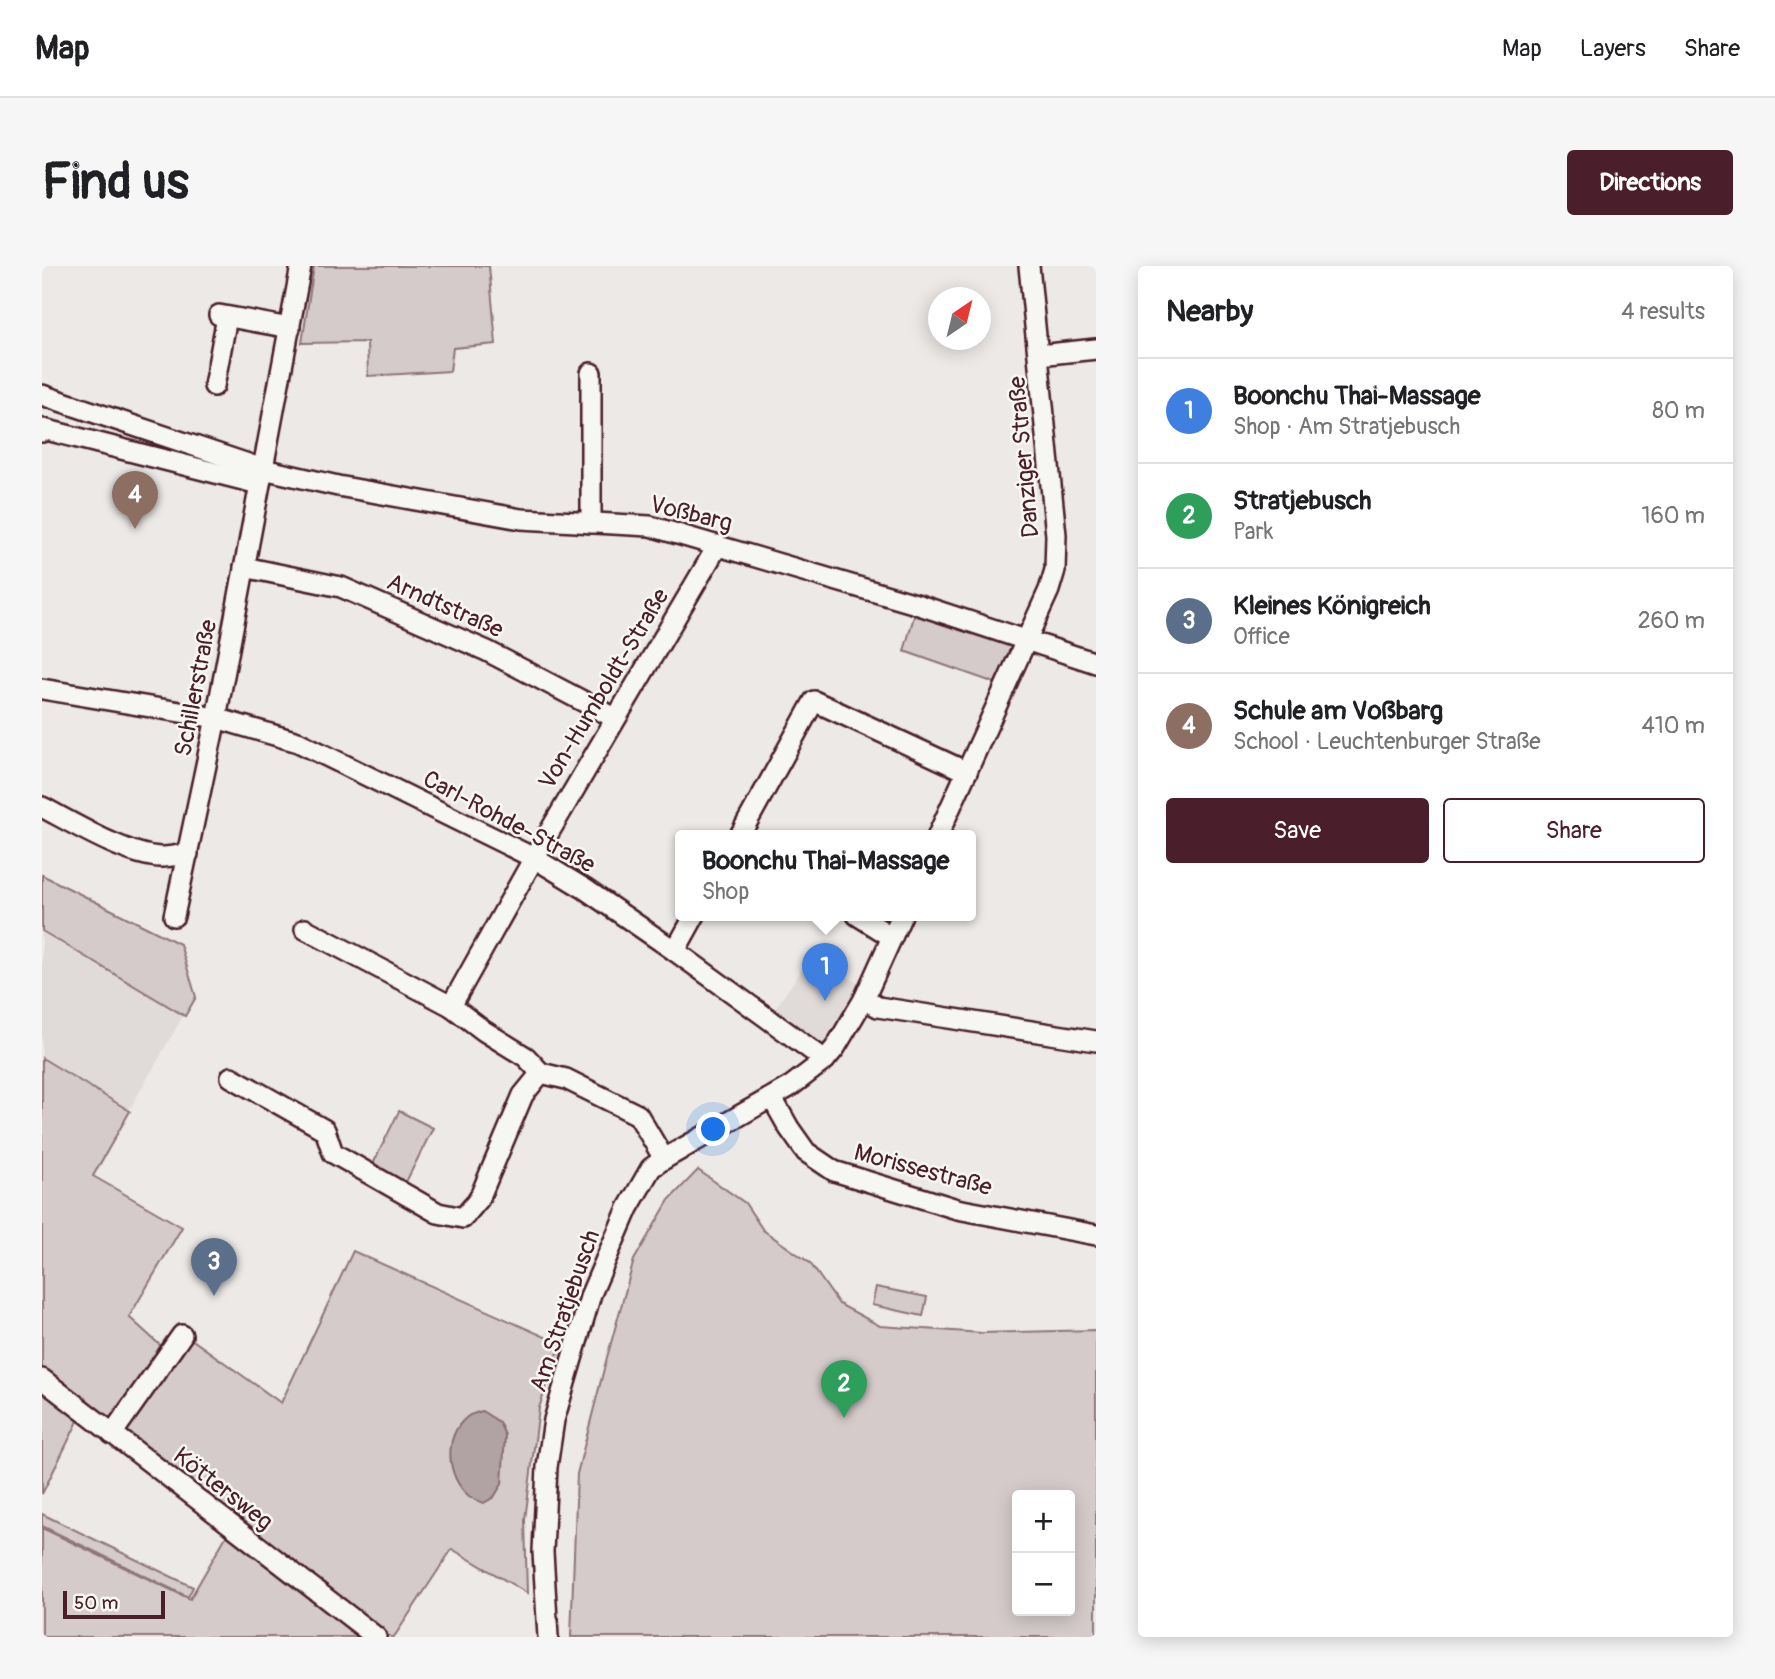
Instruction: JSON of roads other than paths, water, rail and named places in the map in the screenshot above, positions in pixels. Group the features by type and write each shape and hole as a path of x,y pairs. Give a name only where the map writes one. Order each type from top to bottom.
{"street":[{"name":"Schillerstraße","path":"174,916 216,718 301,266"},
{"name":"Danziger Straße","path":"1028,639 1049,590 1057,552 1030,266"},
{"path":"214,386 223,316 290,328"},
{"path":"1039,355 1096,349"},
{"path":"591,373 591,523"},
{"path":"42,394 261,476"},
{"path":"42,432 43,429 261,476"},
{"name":"Voßbarg","path":"261,476 338,486 521,519 650,526 1028,639 1096,663"},
{"name":"Von-Humboldt-Straße","path":"451,1006 615,718 718,545"},
{"name":"Arndtstraße","path":"244,567 341,587 487,651 615,718"},
{"path":"940,830 1028,639"},
{"name":"Carl-Rohde-Straße","path":"42,689 216,718 298,742 534,858 585,889 675,951 825,1060"},
{"path":"743,830 814,701 967,772"},
{"path":"42,807 134,850 158,857 188,854"},
{"path":"675,951 692,921"},
{"path":"867,921 892,937"},
{"name":"Am Stratjebusch","path":"548,1637 543,1552 547,1468 554,1420 592,1294 628,1208 651,1168 772,1098 808,1075 825,1060 845,1033 899,921"},
{"path":"304,929 451,1006 484,1031 526,1057 541,1073 566,1079 638,1115 664,1159"},
{"path":"863,999 878,1007 1096,1041"},
{"path":"231,1077 325,1130 333,1153 438,1213 463,1218 479,1199 523,1095 541,1073"},
{"name":"Morissestraße","path":"772,1098 806,1152 834,1171 957,1209 1096,1235"},
{"path":"112,1434 182,1335"},
{"name":"Köttersweg","path":"42,1379 376,1637"}],"place":[{"name":"Schule am Voßbarg","path":"135,529"},
{"name":"Boonchu Thai-Massage","path":"825,1001"},
{"name":"Kleines Königreich","path":"214,1296"},
{"name":"Stratjebusch","path":"844,1418"}]}
